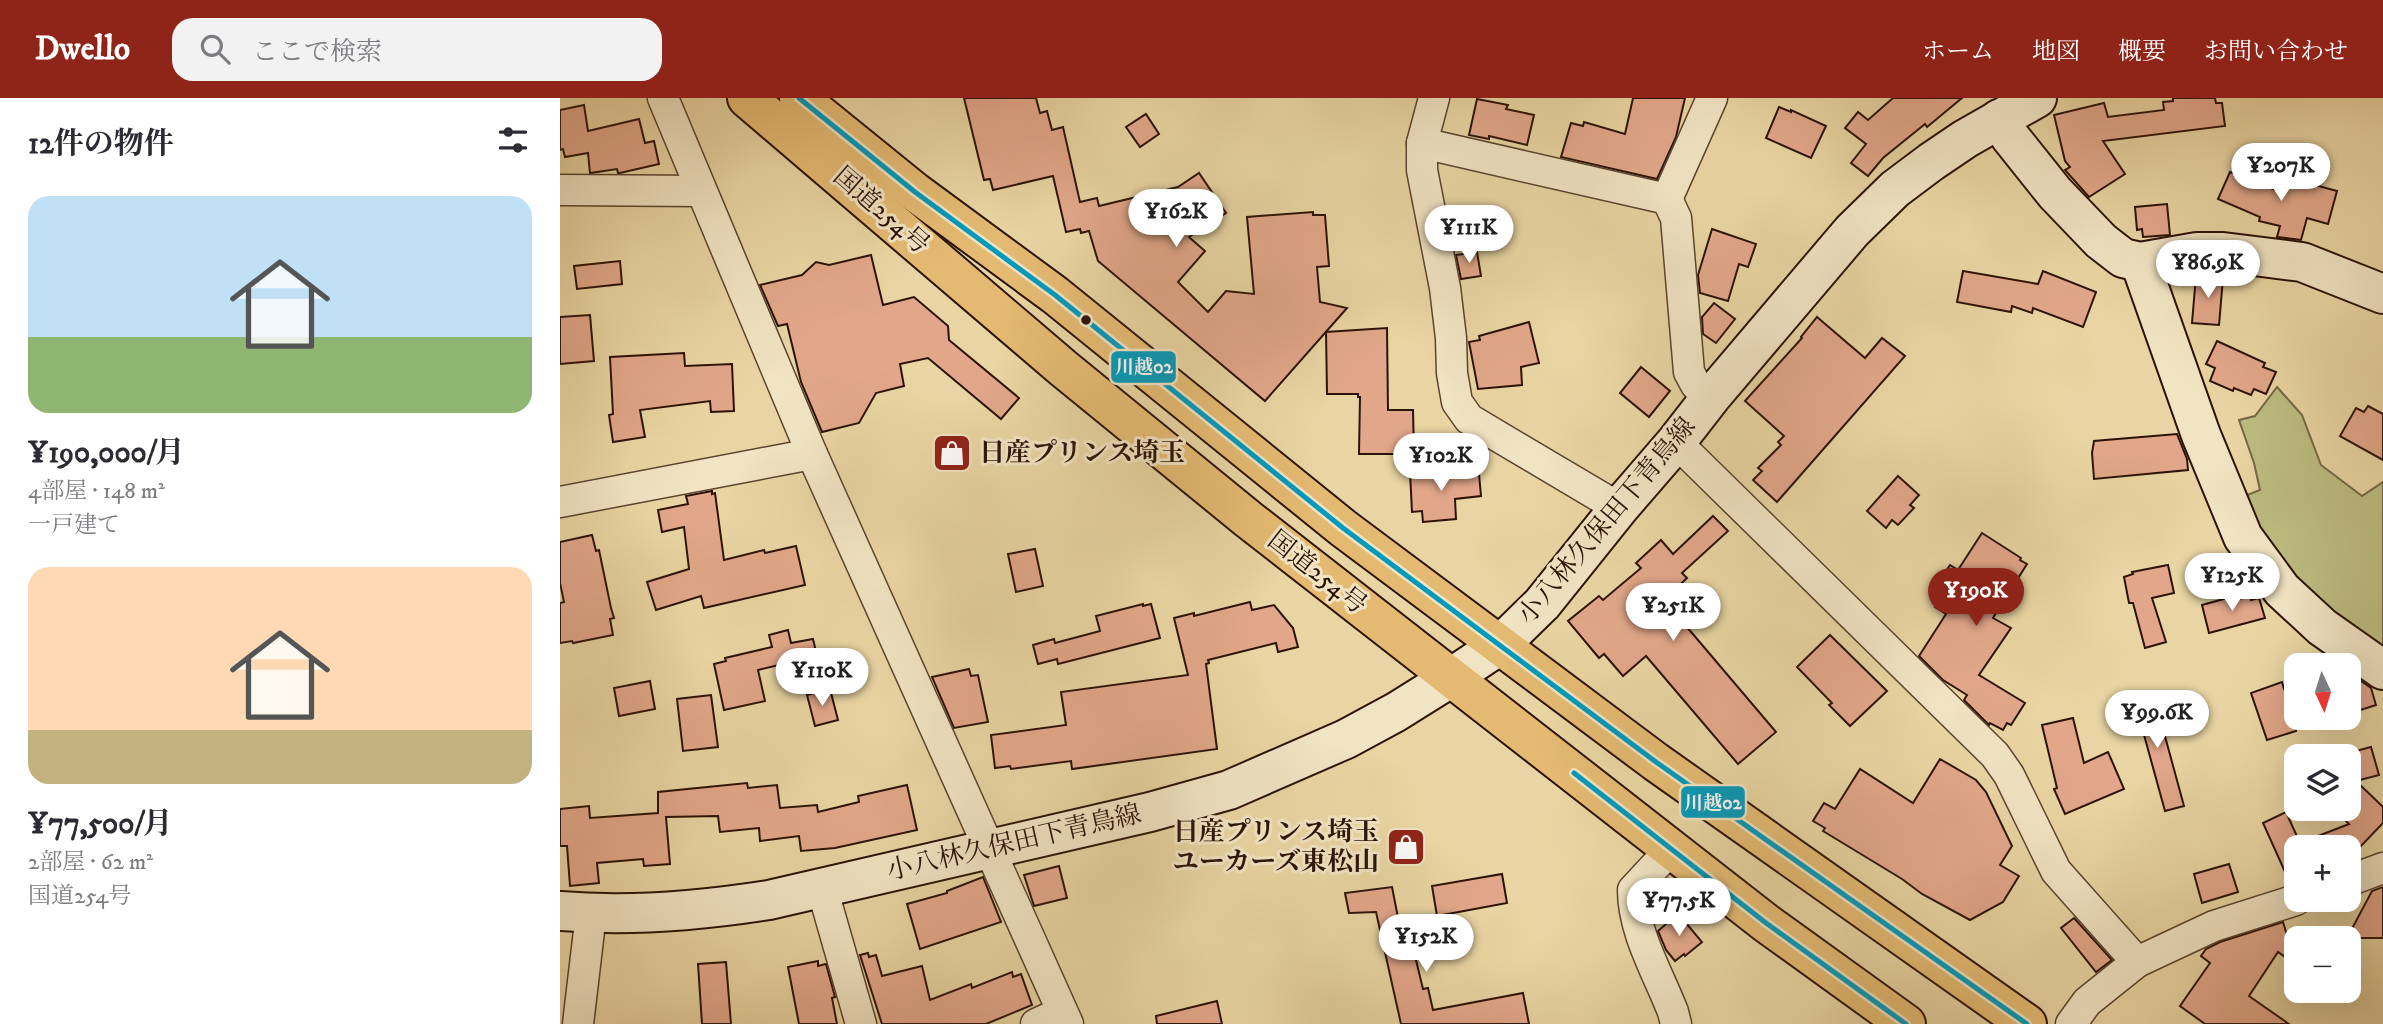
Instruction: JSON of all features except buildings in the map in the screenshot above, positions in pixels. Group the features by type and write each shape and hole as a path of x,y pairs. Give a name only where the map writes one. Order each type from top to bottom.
{"highway":[{"name":"国道254号","path":"747,98 1110,406 1248,519 1766,923 1906,1024"},
{"name":"国道254号","path":"799,98 915,192 1066,304 1343,528 1656,762 2027,1024"}],"main road":[{"name":"小八林久保田下青鳥線","path":"568,911 648,914 716,908 822,888 1150,812 1229,790 1346,739 1396,712 1500,645 1542,604 1711,397 1852,231 1895,189 1965,138 1993,108 2037,98"},
{"path":"1993,108 2011,138 2055,193 2101,241 2123,258 2140,262 2210,252 2302,262 2383,294"},
{"path":"2140,262 2202,435 2243,537 2282,590 2322,627 2383,670"}],"street":[{"path":"663,98 812,454 990,847 1055,1020"},
{"path":"1434,98 1422,143 1422,170 1445,288 1457,402 1469,419 1619,508"},
{"path":"1711,397 1696,385 1689,372 1676,218 1667,199 1712,98"},
{"path":"1422,143 1667,199"},
{"path":"560,190 701,191"},
{"path":"1676,442 1995,755 2009,775 2056,872 2137,962"},
{"path":"560,502 812,454"},
{"path":"1671,849 1633,890 1633,908 1676,1024"},
{"path":"2361,876 2383,868"},
{"path":"822,888 861,1024"},
{"path":"2071,1024 2087,1002 2137,962 2214,926 2284,904"},
{"path":"568,911 578,1024"}],"green space":[{"path":"2277,387 2302,415 2321,465 2362,496 2383,482 2383,650 2316,606 2247,513 2245,496 2260,490 2239,420 2255,416"}],"transit line":[{"name":"川越02","path":"799,98 915,192 1055,295 1343,528 1656,762 2027,1024"},
{"name":"川越02","path":"1574,773 1766,923 1906,1024"}],"place":[{"name":"日産プリンス埼玉","path":"952,453"},
{"name":"日産プリンス埼玉 ユーカーズ東松山","path":"1406,847"}]}
